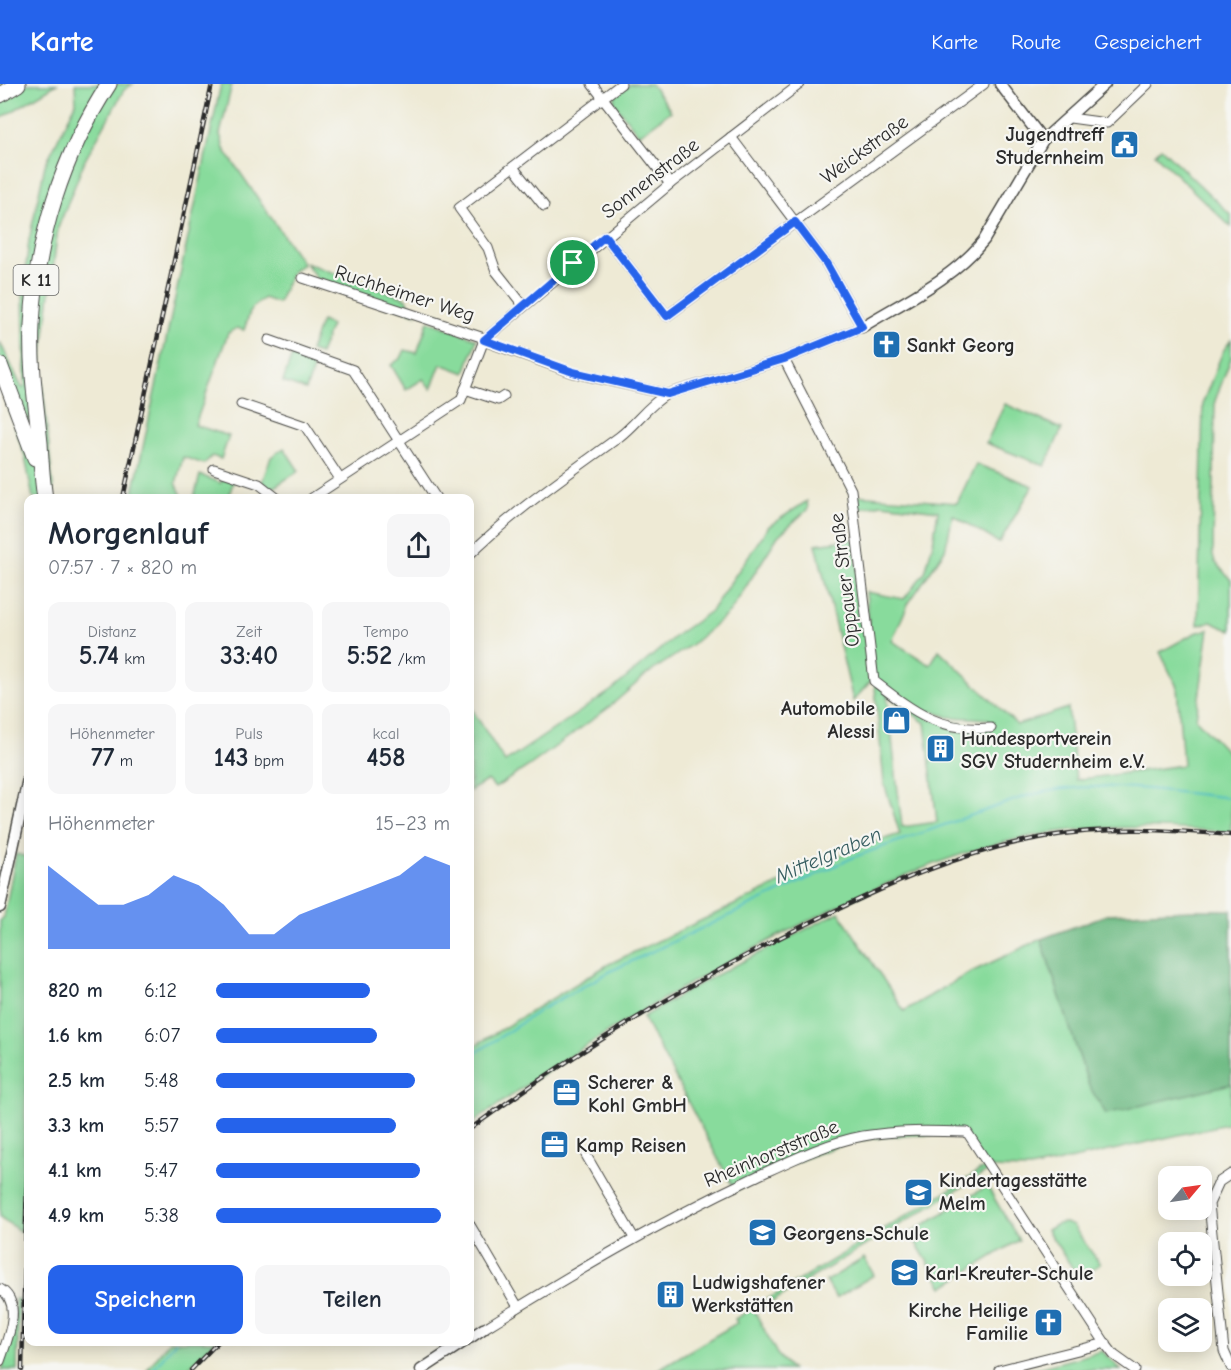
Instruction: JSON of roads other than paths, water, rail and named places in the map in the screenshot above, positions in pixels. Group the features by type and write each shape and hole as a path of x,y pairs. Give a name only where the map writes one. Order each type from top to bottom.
{"highway":[{"path":"0,95 18,84"},
{"name":"K 11","path":"41,475 33,386 32,327 38,262 55,194 73,148 109,84"},
{"path":"0,365 41,475 44,494"}],"street":[{"path":"592,84 670,184"},
{"path":"523,306 496,271 488,248 459,208 621,84"},
{"name":"Sonnenstraße","path":"318,494 461,400 484,340 605,236 800,84"},
{"name":"Weickstraße","path":"605,236 667,316 984,84"},
{"path":"1000,84 1043,140"},
{"path":"474,548 526,503 622,435 656,401 668,394 784,359 862,327 953,270 972,255 984,240 1043,140 1105,84"},
{"path":"1070,118 1107,123 1148,84"},
{"path":"731,137 826,263 862,327"},
{"path":"513,167 544,206"},
{"name":"Ruchheimer Weg","path":"303,278 573,372 668,394"},
{"path":"269,340 353,370 433,494"},
{"name":"Oppauer Straße","path":"784,359 851,490 874,681 928,720 947,726 991,728"},
{"path":"465,389 498,400 504,396"},
{"path":"241,404 304,426 340,479"},
{"path":"214,469 259,484 272,494"},
{"path":"0,907 24,796"},
{"name":"Rheinhorststraße","path":"474,1335 634,1238 696,1204 819,1149 861,1136 923,1131 967,1132 1106,1343"},
{"path":"586,1155 634,1238"},
{"path":"1231,1174 1219,1182 1209,1204 1224,1351 1231,1367"},
{"path":"474,1232 518,1307"},
{"path":"0,1289 8,1293 13,1307 10,1331 0,1361"},
{"path":"999,1370 1106,1343 1114,1355 1135,1370"},
{"path":"422,1370 458,1346"}],"waterway":[{"name":"Mittelgraben","path":"474,1054 542,1009 613,970 854,857 1023,797 1074,788 1127,787 1231,798"},
{"name":"Mittelgraben","path":"153,1370 172,1346"}],"railway":[{"path":"124,494 212,84"},
{"path":"474,1126 591,1046 717,971 863,897 954,860 1017,842 1095,831 1140,830 1231,835"},
{"path":"22,1370 24,1295"},
{"path":"191,1370 214,1346"}],"place":[{"name":"Jugendtreff Studernheim","path":"1125,145"},
{"name":"Sankt Georg","path":"886,345"},
{"name":"Automobile Alessi","path":"896,720"},
{"name":"Hundesportverein SGV Studernheim e.V.","path":"940,749"},
{"name":"Scherer & Kohl GmbH","path":"567,1093"},
{"name":"Kamp Reisen","path":"555,1145"},
{"name":"Kindertagesstätte Melm","path":"918,1192"},
{"name":"Georgens-Schule","path":"762,1233"},
{"name":"Karl-Kreuter-Schule","path":"904,1273"},
{"name":"Ludwigshafener Werkstätten","path":"671,1294"},
{"name":"Kirche Heilige Familie","path":"1049,1322"}]}
